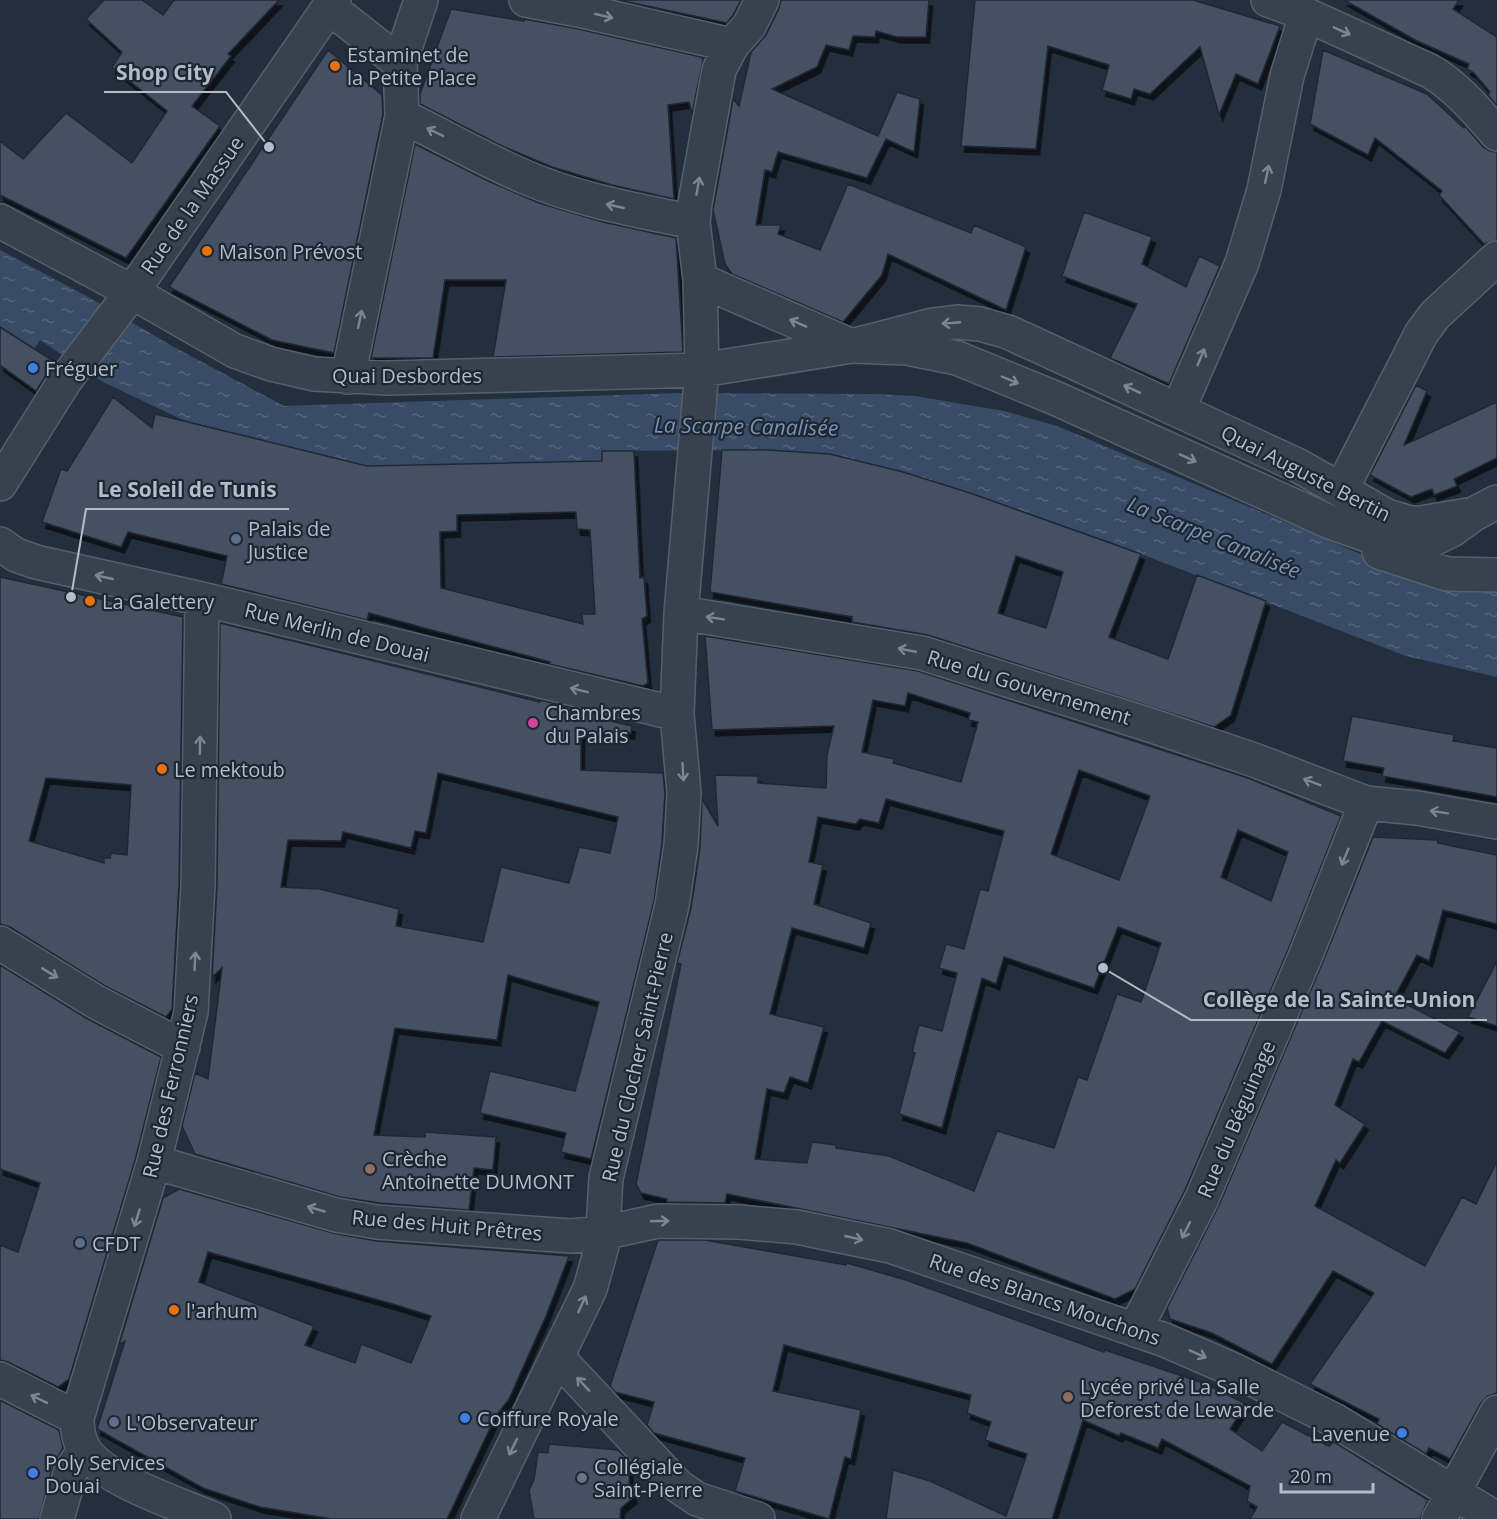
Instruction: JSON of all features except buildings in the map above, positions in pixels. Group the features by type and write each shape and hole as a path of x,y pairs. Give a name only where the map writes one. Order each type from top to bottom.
{"street":[{"path":"348,377 402,116 400,63 421,0"},
{"path":"526,0 732,45"},
{"name":"Rue du Clocher Saint-Pierre","path":"478,1519 590,1289 598,1264 603,1233 606,1178 672,905 683,828 684,793 677,714 681,613 702,376 700,280 693,222 719,70 732,45 749,26 762,0"},
{"path":"1268,0 1414,63 1447,81 1497,134"},
{"path":"331,4 400,63"},
{"name":"Rue de la Massue","path":"0,484 66,379 124,302 331,4"},
{"path":"1178,411 1242,263 1264,190 1287,76 1306,15"},
{"path":"402,116 525,177 612,206 693,222"},
{"name":"Quai Desbordes","path":"0,221 124,302 254,359 293,370 348,377 387,378 702,376"},
{"path":"1341,490 1421,334 1435,315 1497,258"},
{"name":"Quai Auguste Bertin","path":"700,280 852,346 908,348 957,358 1055,398 1330,522 1367,536 1400,544 1414,544 1434,539 1452,530 1485,508"},
{"name":"Quai Auguste Bertin","path":"702,376 852,346 933,326 957,322 980,324 1008,332 1297,465 1387,516 1410,523 1438,521 1485,508"},
{"path":"1367,536 1371,549 1447,574 1497,575"},
{"name":"Rue Merlin de Douai","path":"0,544 16,555 36,562 202,599 677,714"},
{"name":"Rue des Ferronniers","path":"84,1451 78,1434 77,1418 154,1162 191,1012 196,929 202,599"},
{"name":"Rue du Gouvernement","path":"681,613 930,655 1254,760 1366,803 1417,808 1497,822"},
{"name":"Rue du Béguinage","path":"1135,1329 1202,1198 1294,982 1366,803"},
{"path":"0,943 96,1002 183,1047"},
{"name":"Rue des Huit Prêtres","path":"154,1162 336,1215 377,1222 571,1236 603,1233"},
{"name":"Rue des Blancs Mouchons","path":"603,1233 658,1221 738,1222 797,1227 899,1249 1135,1329 1236,1371 1334,1420 1447,1505 1497,1519"},
{"path":"557,1357 678,1486 698,1498 758,1519"},
{"path":"0,1379 77,1418"},
{"path":"1447,1505 1497,1412"},
{"path":"57,1519 71,1470 84,1451 93,1461 122,1479 214,1519"}],"water":[{"name":"La Scarpe Canalisée","path":"0,250 284,406 680,393 875,394 915,396 1004,411 1057,426 1401,571 1497,583 1497,677 1406,656 1110,542 903,472 768,450 602,451 602,461 367,466 183,420 103,382 40,340 34,349 0,327"}],"place":[{"name":"Estaminet de la Petite Place","path":"335,66"},
{"name":"Shop City","path":"269,147"},
{"name":"Maison Prévost","path":"207,251"},
{"name":"Fréguer","path":"33,368"},
{"name":"Palais de Justice","path":"236,539"},
{"name":"Le Soleil de Tunis","path":"71,597"},
{"name":"La Galettery","path":"90,601"},
{"name":"Chambres du Palais","path":"533,723"},
{"name":"Le mektoub","path":"162,769"},
{"name":"Collège de la Sainte-Union","path":"1103,968"},
{"name":"Crèche Antoinette DUMONT","path":"370,1169"},
{"name":"CFDT","path":"80,1243"},
{"name":"l'arhum","path":"174,1310"},
{"name":"Lycée privé La Salle Deforest de Lewarde","path":"1068,1397"},
{"name":"Coiffure Royale","path":"465,1418"},
{"name":"L'Observateur","path":"114,1422"},
{"name":"Lavenue","path":"1402,1433"},
{"name":"Poly Services Douai","path":"33,1473"},
{"name":"Collégiale Saint-Pierre","path":"582,1478"}]}
